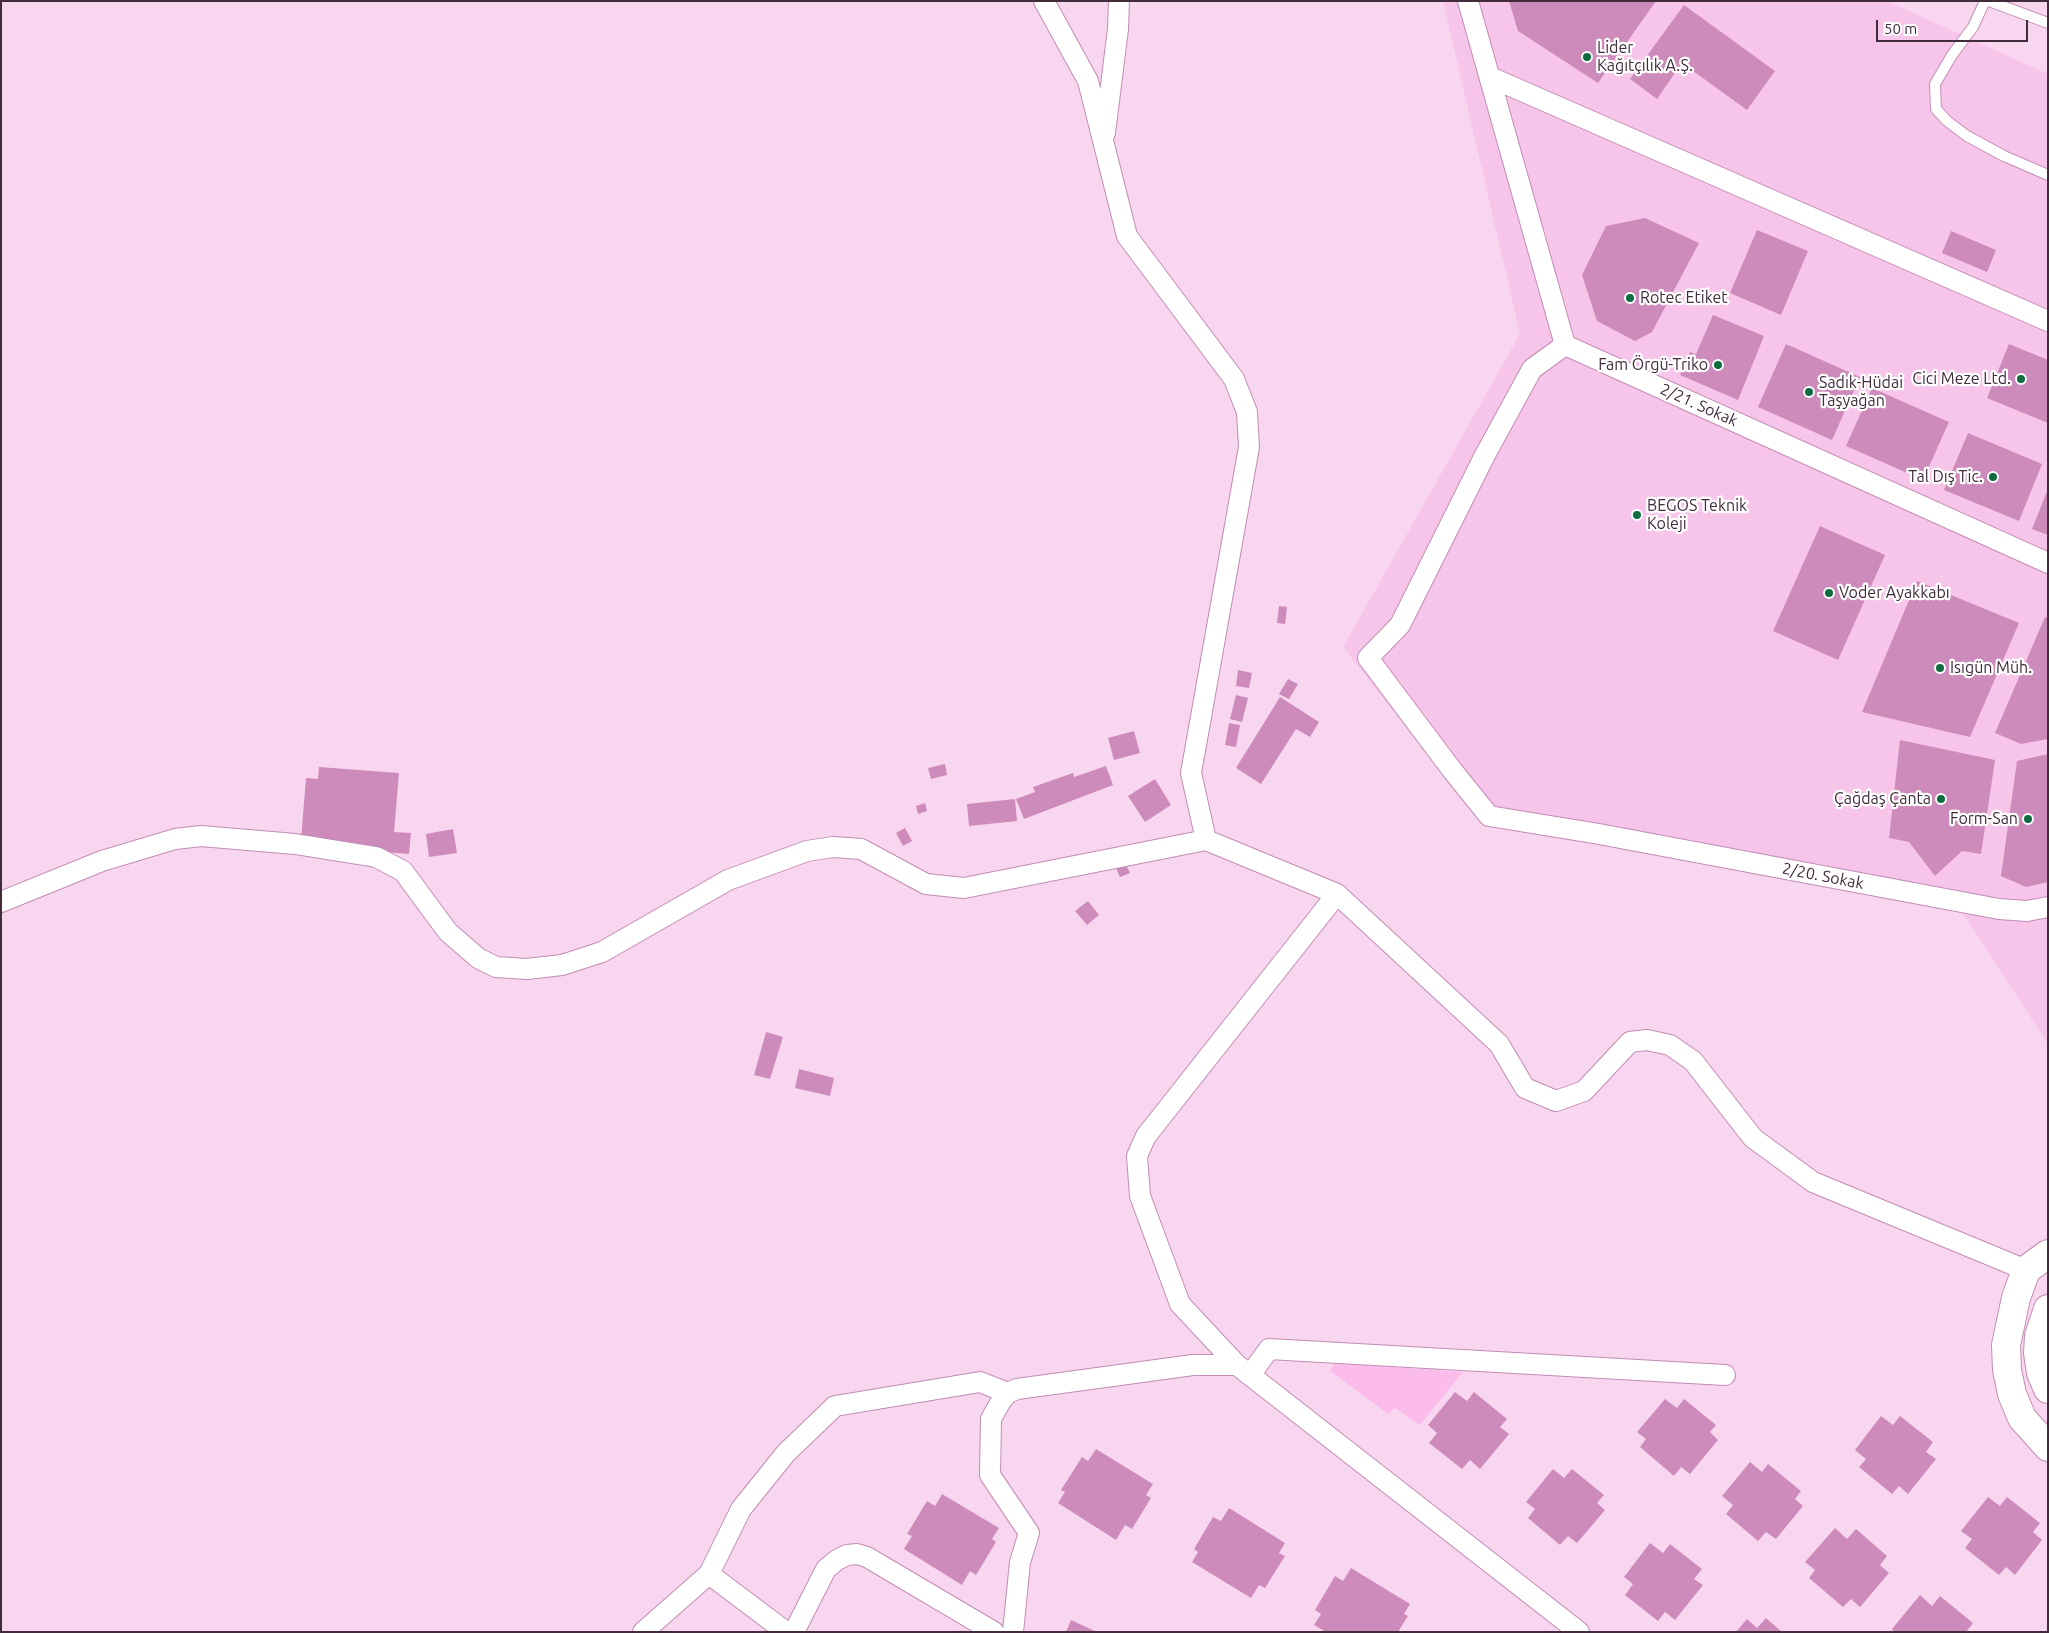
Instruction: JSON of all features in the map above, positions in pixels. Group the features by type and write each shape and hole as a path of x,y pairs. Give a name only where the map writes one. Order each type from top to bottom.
{"main road":[{"path":"2048,1254 2026,1270 2016,1298 2006,1345 2007,1370 2012,1394 2022,1418 2048,1448"},
{"path":"2048,1309 2039,1336 2038,1353 2040,1373 2048,1389"}],"street":[{"path":"1044,1 1088,81 1127,236 1234,379 1247,412 1249,447 1191,773 1206,840"},
{"path":"1104,146 1118,29 1119,1"},
{"path":"1468,1 1565,345"},
{"path":"1490,77 2048,321"},
{"name":"2/21. Sokak","path":"1565,345 2048,563"},
{"name":"2/20. Sokak","path":"1565,345 1532,369 1485,455 1400,625 1368,658 1489,816 1599,834 1999,909 2027,912 2048,907"},
{"path":"1,902 102,860 175,839 201,836 295,844 376,857 403,871 448,932 478,958 496,967 527,970 562,965 602,952 728,880 807,851 833,847 861,849 926,884 964,888 1206,840 1337,894 1499,1044 1525,1088 1556,1101 1584,1090 1630,1042 1647,1040 1670,1045 1693,1061 1753,1138 1813,1182 2026,1270"},
{"path":"1337,894 1146,1136 1137,1156 1140,1196 1180,1304 1243,1370 1579,1632"},
{"path":"1013,1632 1020,1562 1029,1533 990,1474 990,1440 991,1419 995,1409 1008,1393 1017,1389 1193,1365 1243,1370 1269,1349 1725,1376"},
{"path":"643,1632 709,1574 741,1509 786,1453 835,1406 980,1382 1008,1393"},
{"path":"794,1632 826,1569 847,1555 857,1554 867,1557 994,1632"},
{"path":"709,1574 786,1632"}],"lane":[{"path":"1985,1 1973,27 1952,55 1935,84 1936,109 1947,121 1967,136 2004,156 2048,175"},
{"path":"1989,1 2048,24"}],"shaded area":[{"path":"1443,1 1887,1 2048,74 2048,1044 1956,903 1479,821 1343,647 1520,334"},
{"path":"1335,1363 1463,1372 1420,1425 1395,1408 1388,1414 1330,1371"}],"building":[{"name":"Lider Kağıtçılık A.Ş.","path":"1509,1 1656,1 1598,83 1518,31"},
{"path":"1684,5 1775,71 1747,110 1682,63 1657,99 1630,79"},
{"name":"Rotec Etiket","path":"1645,218 1699,243 1652,332 1635,341 1597,321 1582,275 1606,226"},
{"path":"1757,230 1808,251 1781,315 1730,293"},
{"path":"1951,231 1996,250 1987,272 1942,253"},
{"name":"Fam Örgü-Triko","path":"1713,315 1764,336 1738,400 1680,375 1690,352 1696,354"},
{"name":"Sadık-Hüdai Taşyağan","path":"1786,344 1860,377 1832,440 1758,407"},
{"name":"Cici Meze Ltd.","path":"2009,344 2048,360 2048,423 1987,398"},
{"path":"1872,388 1949,422 1923,480 1846,446"},
{"name":"Tal Dış Tic.","path":"1968,433 2042,464 2019,521 1944,490"},
{"path":"2048,489 2048,535 2032,529"},
{"name":"Voder Ayakkabı","path":"1820,526 1885,555 1838,660 1773,631"},
{"name":"Isıgün Müh.","path":"1917,581 2019,623 1970,737 1862,712"},
{"path":"1279,606 1287,607 1285,624 1277,623"},
{"path":"2045,617 2048,618 2048,739 2021,744 1995,733"},
{"path":"1238,670 1252,673 1249,688 1236,686"},
{"path":"1288,679 1298,684 1289,699 1279,694"},
{"path":"1236,695 1248,698 1242,722 1230,719"},
{"path":"1280,697 1319,722 1310,737 1296,729 1261,784 1236,768"},
{"path":"1229,723 1240,725 1236,747 1225,745"},
{"path":"1134,731 1140,753 1114,760 1108,738"},
{"name":"Çağdaş Çanta","path":"1900,740 1995,760 1981,854 1962,851 1935,876 1909,842 1889,838"},
{"name":"Form-San","path":"2048,754 2048,882 2026,887 2001,876 2017,761"},
{"path":"945,764 947,775 931,779 928,768"},
{"path":"1106,766 1113,785 1024,819 1016,799 1035,792 1033,787 1073,773 1074,777"},
{"path":"319,767 399,773 394,832 411,833 409,854 346,849 301,840 306,778 318,779"},
{"path":"1155,779 1171,805 1145,822 1128,796"},
{"path":"1015,799 1017,821 969,826 967,804"},
{"path":"925,803 927,811 918,814 916,806"},
{"path":"905,828 912,841 903,846 896,833"},
{"path":"453,829 457,853 429,857 426,834"},
{"path":"1124,861 1130,873 1120,877 1115,866"},
{"path":"1088,901 1099,915 1087,925 1075,911"},
{"path":"766,1032 783,1037 770,1079 754,1075"},
{"path":"799,1069 834,1078 830,1096 795,1088"},
{"path":"1455,1392 1467,1401 1474,1392 1507,1419 1500,1427 1509,1434 1480,1469 1470,1460 1462,1469 1429,1443 1437,1433 1428,1425"},
{"path":"1665,1399 1677,1408 1684,1399 1716,1425 1710,1432 1718,1440 1690,1474 1681,1467 1674,1476 1640,1447 1646,1439 1637,1432"},
{"path":"1881,1416 1893,1425 1900,1416 1933,1442 1926,1452 1936,1459 1908,1494 1899,1486 1892,1494 1859,1467 1866,1459 1855,1450"},
{"path":"1096,1449 1153,1484 1146,1495 1151,1498 1132,1529 1125,1525 1116,1540 1058,1503 1065,1492 1061,1490 1082,1457 1088,1461"},
{"path":"1750,1462 1762,1472 1768,1464 1801,1491 1795,1499 1803,1506 1776,1539 1766,1532 1758,1541 1726,1514 1733,1505 1722,1496"},
{"path":"1553,1469 1564,1478 1572,1469 1604,1495 1597,1503 1605,1510 1577,1543 1568,1536 1560,1545 1528,1518 1535,1509 1526,1502"},
{"path":"942,1494 999,1528 992,1539 996,1542 976,1575 970,1571 962,1585 904,1549 912,1536 907,1534 927,1501 935,1506"},
{"path":"1988,1497 2000,1506 2007,1497 2040,1523 2033,1532 2042,1540 2015,1575 2006,1567 1999,1575 1965,1548 1972,1539 1961,1531"},
{"path":"1229,1508 1285,1543 1279,1553 1285,1556 1265,1588 1259,1585 1251,1598 1192,1562 1198,1552 1194,1549 1213,1517 1221,1521"},
{"path":"1835,1528 1847,1539 1856,1529 1887,1556 1880,1565 1889,1573 1860,1607 1851,1599 1843,1607 1809,1578 1815,1570 1805,1562"},
{"path":"1650,1543 1663,1553 1670,1544 1702,1569 1694,1579 1703,1585 1675,1620 1665,1612 1658,1621 1625,1595 1633,1584 1624,1577"},
{"path":"1351,1568 1410,1604 1404,1614 1408,1616 1398,1632 1326,1632 1314,1625 1321,1614 1315,1610 1335,1576 1343,1581"},
{"path":"1920,1595 1932,1606 1940,1596 1973,1623 1966,1632 1894,1632 1892,1629"},
{"path":"1766,1618 1782,1632 1736,1632 1747,1619 1757,1628"},
{"path":"1071,1620 1097,1632 1066,1632"}],"place":[{"name":"Lider Kağıtçılık A.Ş.","path":"1587,57"},
{"name":"Rotec Etiket","path":"1630,298"},
{"name":"Fam Örgü-Triko","path":"1718,365"},
{"name":"Cici Meze Ltd.","path":"2021,379"},
{"name":"Sadık-Hüdai Taşyağan","path":"1809,392"},
{"name":"Tal Dış Tic.","path":"1993,477"},
{"name":"BEGOS Teknik Koleji","path":"1637,515"},
{"name":"Voder Ayakkabı","path":"1829,593"},
{"name":"Isıgün Müh.","path":"1940,668"},
{"name":"Çağdaş Çanta","path":"1941,799"},
{"name":"Form-San","path":"2028,819"}]}
